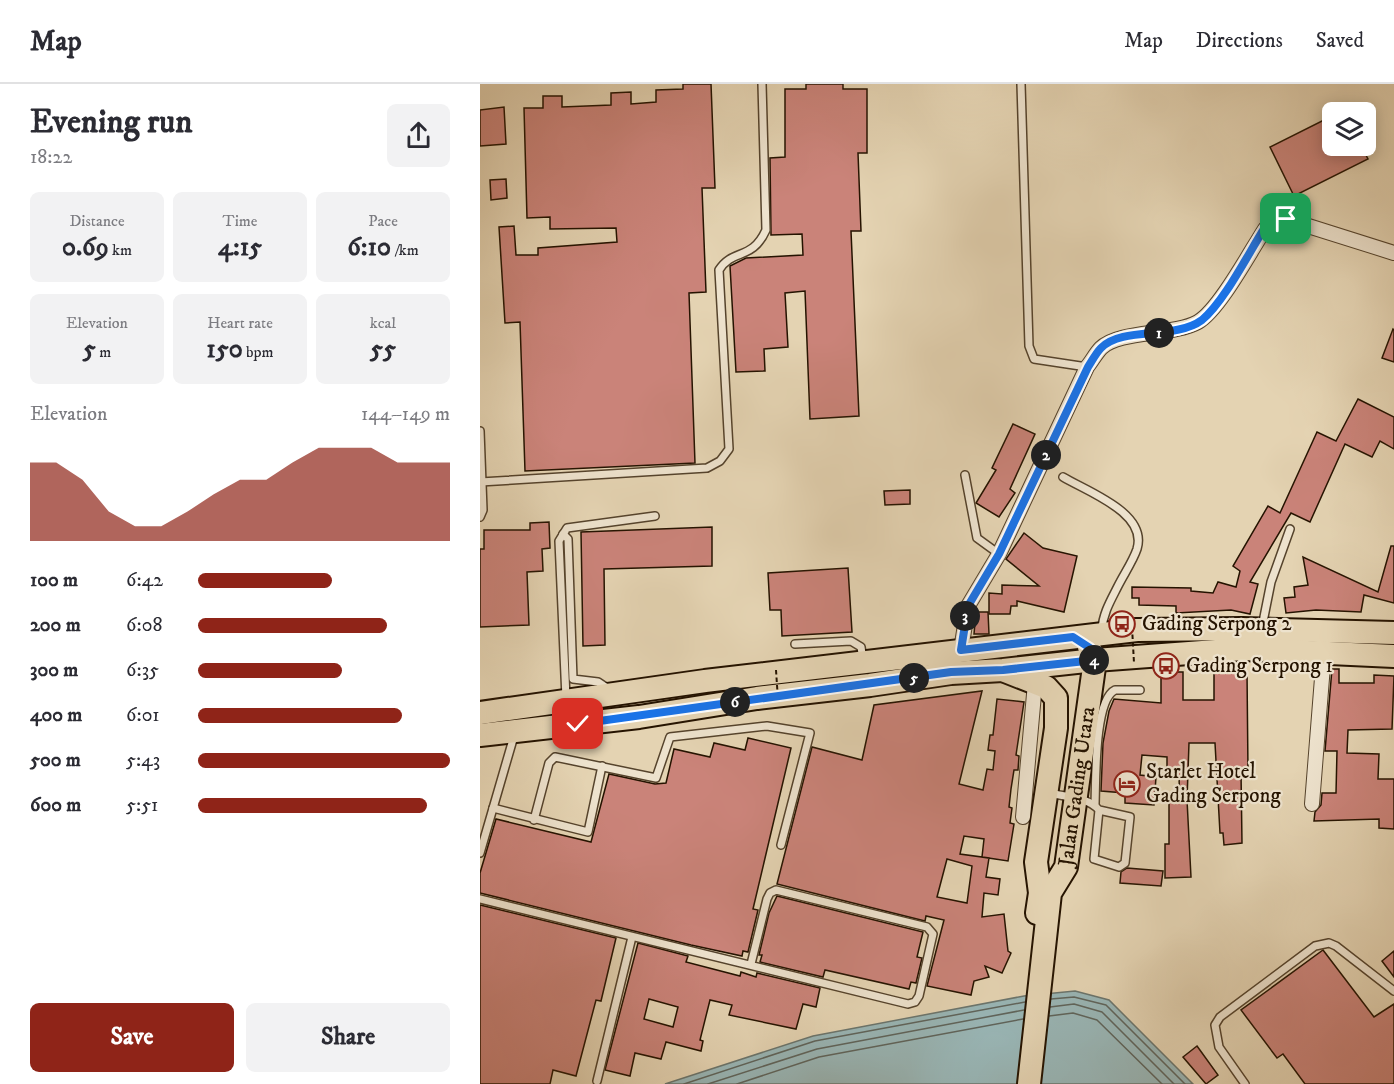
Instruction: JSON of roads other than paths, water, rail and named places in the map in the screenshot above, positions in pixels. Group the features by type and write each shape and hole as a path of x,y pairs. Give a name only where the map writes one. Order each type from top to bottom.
{"main road":[{"path":"480,713 864,662 1143,630 1262,629 1394,633"},
{"path":"1073,637 1090,648 1095,660"},
{"path":"480,735 639,717 757,698 870,686 951,672 1003,670 1095,660 1243,649 1394,656"},
{"name":"Jalan Gading Utara","path":"1019,1084 1042,915 1050,893 1066,867 1086,804 1095,660"},
{"name":"Jalan Gading Utara","path":"1003,670 1035,682 1054,694 1056,701 1056,728 1036,862 1042,915 1029,1084"}],"street":[{"path":"961,650 968,606 999,554 1088,367 1102,347 1116,340 1185,328 1200,321 1213,309 1264,229 1277,219 1286,219 1394,254"},
{"path":"1312,804 1324,653"},
{"path":"1023,818 1035,682"}],"lane":[{"path":"481,482 707,468 720,461 729,448 719,270 726,260 741,255 759,244 766,230 762,84"},
{"path":"1021,84 1031,355 1034,359 1088,367"},
{"path":"480,431 483,510 480,517"},
{"path":"965,475 977,538 999,554"},
{"path":"1063,477 1125,513 1135,523 1139,533 1137,549 1106,610 1101,634"},
{"path":"613,695 598,682 573,679 559,541 567,528 656,516"},
{"path":"1262,629 1271,582 1290,529"},
{"path":"795,644 857,642 861,647 864,662"},
{"path":"566,700 568,645"},
{"path":"1045,792 1086,804 1130,817 1125,863 1119,867 1094,859 1086,804 1106,698 1115,690 1140,690"},
{"path":"534,820 552,760 560,756 656,778 670,736 767,726 810,733 782,844"},
{"path":"480,853 516,730"},
{"path":"493,808 588,832 602,766"},
{"path":"480,899 912,1004 919,996 933,934 927,927 776,890 770,893 767,899 751,964"},
{"path":"597,1081 632,937"},
{"path":"1245,1084 1219,1047 1215,1025 1220,1017 1315,946 1329,943 1336,946 1394,991"}],"water":[{"path":"1075,991 1109,1000 1193,1084 665,1084 813,1036 1024,996"}],"place":[{"name":"Gading Serpong 2","path":"1122,624"},
{"name":"Gading Serpong 1","path":"1166,666"},
{"name":"Starlet Hotel Gading Serpong","path":"1127,784"}]}
